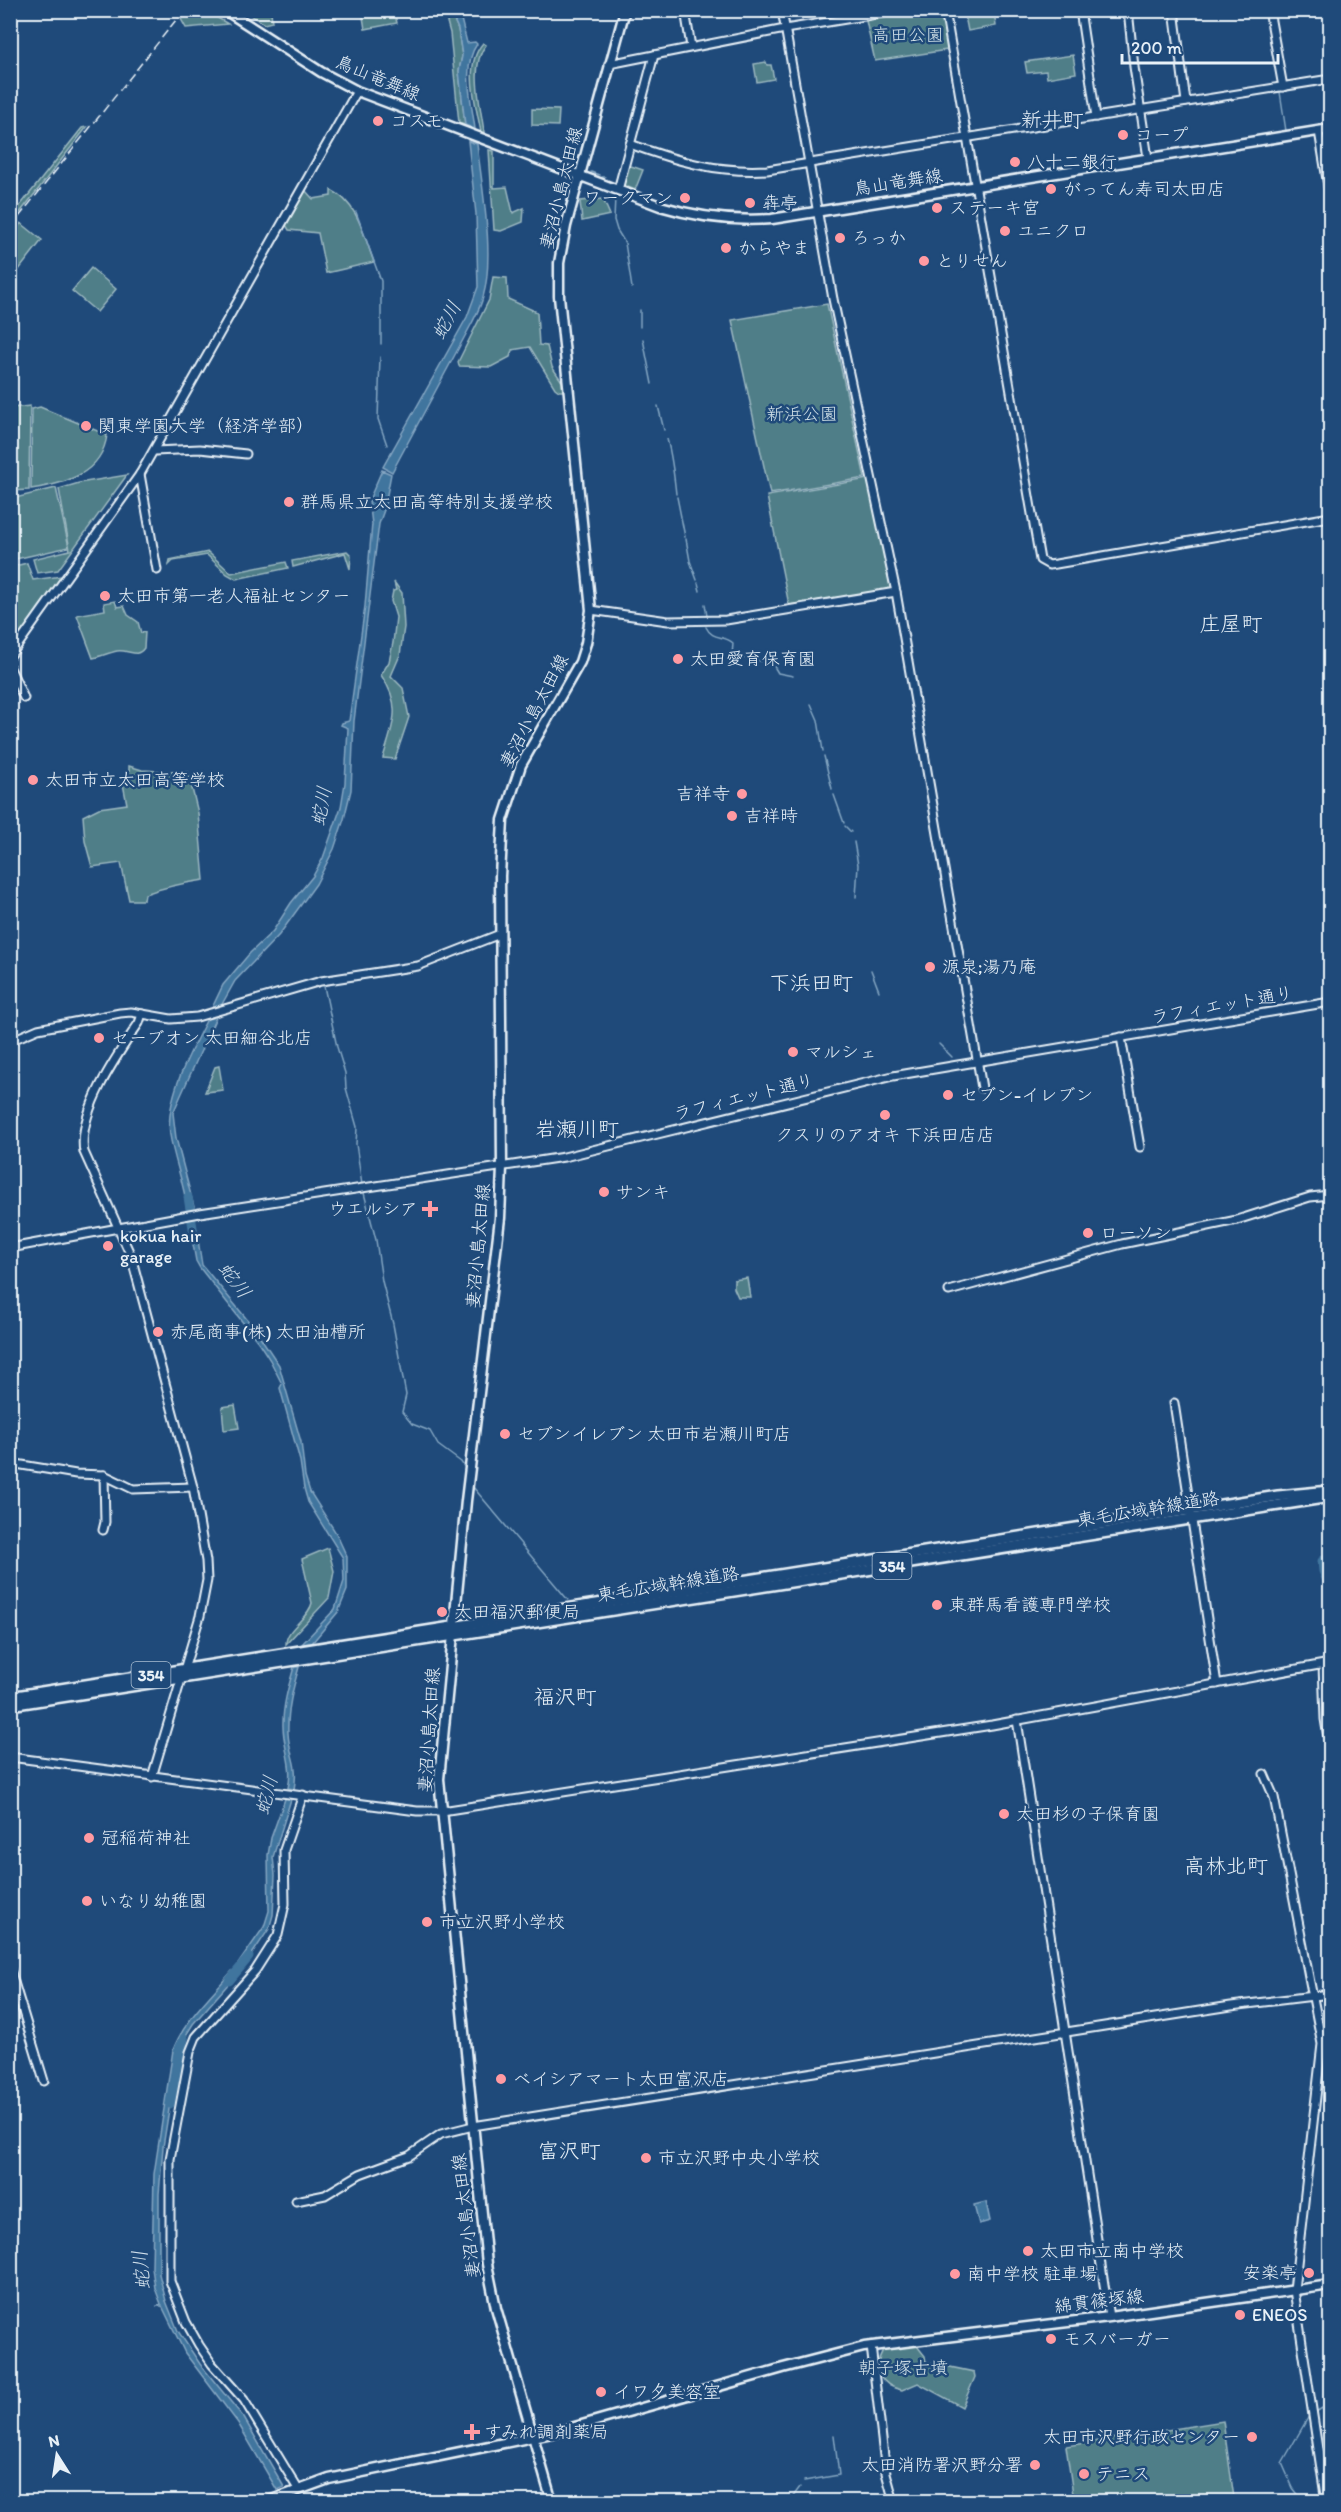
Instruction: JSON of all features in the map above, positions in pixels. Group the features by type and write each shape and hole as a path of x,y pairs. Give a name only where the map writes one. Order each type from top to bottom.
{"highway":[{"name":"東毛広域幹線道路","path":"1192,1515 1278,1496 1330,1491"},
{"name":"東毛広域幹線道路","path":"289,1657 311,1658 454,1631 1192,1515 1330,1497"},
{"name":"東毛広域幹線道路","path":"10,1705 289,1657 318,1648 454,1631"},
{"name":"東毛広域幹線道路","path":"10,1697 184,1674"}],"main road":[{"name":"妻沼小島太田線","path":"552,2502 491,2285 484,2240 439,1779 465,1501 500,1218 502,1167 501,848 508,801 528,750 580,662 586,644 591,610 559,286 563,241 625,10"},
{"name":"鳥山竜舞線","path":"229,13 321,72 357,91 660,206 709,218 747,220 818,211 1330,129"},
{"name":"綿貫篠塚線","path":"296,2490 391,2465 584,2425 795,2364 871,2346 1109,2317 1330,2285"},
{"path":"270,2500 296,2490"}],"street":[{"path":"685,10 691,47"},
{"path":"782,10 833,299 896,591 982,1088"},
{"path":"609,64 785,29 901,10"},
{"path":"945,10 1041,560 1049,565 1056,564 1330,517"},
{"path":"1080,10 1096,117"},
{"path":"1128,10 1148,158"},
{"path":"1174,10 1186,102"},
{"path":"1269,10 1283,87"},
{"path":"618,190 654,55"},
{"path":"630,144 678,161 722,170 767,170 1330,79"},
{"path":"10,656 140,474 357,91"},
{"path":"1319,131 1330,198"},
{"path":"154,451 200,449 246,454"},
{"path":"140,474 158,570"},
{"path":"591,610 668,621 726,620 896,591"},
{"path":"10,668 24,698"},
{"path":"10,1041 42,1028 120,1013 171,1019 201,1016 321,981 418,966 500,934"},
{"name":"ラフィエット通り","path":"119,1227 584,1153 858,1084 977,1061 1330,1002"},
{"path":"142,1014 139,1023 110,1068 87,1120 82,1140 84,1152 131,1256 193,1487 207,1580 184,1674 152,1777"},
{"path":"1121,1037 1140,1147"},
{"path":"949,1291 1122,1244 1237,1220 1310,1197 1330,1195"},
{"path":"10,1248 119,1227"},
{"path":"1174,1403 1217,1684"},
{"path":"10,1463 76,1474 104,1475 133,1489 193,1487"},
{"path":"103,1530 105,1522 104,1475"},
{"path":"10,1757 417,1811 442,1811 1017,1720 1327,1664 1324,1719 1330,1750"},
{"path":"1017,1720 1067,2032 1109,2317"},
{"path":"1264,1774 1274,1797 1322,2049 1294,2290 1326,2502"},
{"path":"296,2490 244,2400 212,2364 193,2334 173,2289 169,2263 170,2159 190,2052 200,2033 255,1971 278,1935 285,1904 284,1850 301,1795"},
{"path":"10,1969 44,2081"},
{"path":"296,2201 325,2195 360,2174 409,2156 441,2134 473,2126 1231,2006 1330,1994"},
{"path":"871,2346 886,2473 894,2502"}],"green space":[{"path":"189,10 206,11 228,24 186,28 181,19"},
{"path":"246,11 271,11 272,22 264,24"},
{"path":"362,11 394,11 397,23 365,29"},
{"path":"444,11 450,11 458,29 462,56 459,71 465,125 459,123 450,33"},
{"name":"高田公園","path":"920,11 942,11 949,48 875,61 866,21"},
{"path":"964,11 994,11 996,26 968,31"},
{"path":"483,43 486,45 481,53 477,75 484,132 481,132 472,74 477,52"},
{"path":"1073,55 1076,73 1047,78 1046,71 1027,73 1025,62"},
{"path":"766,62 767,65 771,65 774,79 757,82 754,64"},
{"path":"532,109 559,110 558,126 532,125"},
{"path":"87,127 11,224 11,217 82,128"},
{"path":"489,150 494,151 494,188 507,187 513,213 524,208 523,222 501,231 494,230"},
{"path":"628,165 643,170 635,190 623,185"},
{"path":"305,190 313,199 331,196 331,190 348,203 359,221 374,262 326,273 318,233 289,230 286,225"},
{"path":"603,199 610,215 582,221 580,201"},
{"path":"21,223 42,240 11,280 11,236"},
{"path":"91,268 116,289 97,312 72,291"},
{"path":"493,277 507,278 508,299 537,312 539,345 547,346 552,367 565,386 564,391 555,388 530,347 512,350 510,357 491,367 459,366 458,362 489,300"},
{"name":"新浜公園","path":"827,304 865,478 770,494 732,320"},
{"path":"30,406 29,490 11,491 11,408"},
{"path":"40,407 107,435 98,459 80,475 56,484 31,489 32,409"},
{"path":"127,475 58,570 37,573 33,559 70,550 59,489 79,483"},
{"path":"868,479 891,589 789,605 767,496"},
{"path":"56,488 69,547 11,560 11,499"},
{"path":"347,551 351,555 350,569 345,553 293,567 292,561"},
{"path":"208,552 231,573 286,562 288,568 236,579 227,574 207,555 173,561 169,565 170,560"},
{"path":"27,563 33,580 62,576 15,643 11,644 11,567"},
{"path":"394,582 402,593 404,627 400,655 391,676 403,688 409,717 395,759 383,758 393,725 394,706 388,686 381,675 389,662 393,643 396,617 391,601 393,591 396,590"},
{"path":"115,601 117,607 124,606 128,615 138,622 141,633 145,632 144,648 138,653 117,651 93,658 77,615 105,610 104,603"},
{"path":"129,766 142,770 178,774 188,772 198,813 204,880 174,885 145,894 144,900 129,900 121,863 92,867 85,841 83,816 99,808 127,804 123,784 129,779"},
{"path":"219,1066 223,1090 205,1092 215,1067"},
{"path":"747,1278 750,1297 738,1297 734,1288 734,1280"},
{"path":"235,1405 239,1428 224,1430 222,1407"},
{"path":"328,1548 334,1571 329,1598 286,1644 290,1633 307,1613 312,1603 302,1559"},
{"name":"朝子塚古墳","path":"917,2346 925,2356 926,2362 974,2372 975,2377 962,2407 918,2383 902,2390 884,2381 878,2364 883,2350"},
{"path":"1223,2421 1234,2498 1232,2500 1074,2501 1066,2446"}],"water":[{"path":"450,11 459,11 467,43 477,44 472,53 469,74 475,129 465,125 459,71 462,56 458,29"},
{"path":"468,141 477,144 488,242 488,262 483,297 472,323 392,472 383,467 467,317 478,287 476,214"},
{"path":"382,470 391,474 379,524 354,721 351,790 344,819 334,849 316,884 279,935 235,981 221,1006 211,1010 223,985 250,953 273,931 291,903 313,876 323,858 341,807 345,783 348,728 341,725 349,721 365,606 372,524 369,500"},
{"path":"217,1015 173,1113 176,1138 194,1207 187,1208 170,1135 171,1106 181,1074 201,1030 208,1017"},
{"path":"195,1221 202,1265 255,1329 279,1365 301,1442 305,1476 310,1492 336,1533 347,1557 347,1590 338,1612 312,1643 302,1644 335,1609 344,1581 343,1558 308,1502 300,1461 280,1388 282,1384 259,1343 196,1261 189,1222"},
{"path":"294,1667 299,1667 288,1724 289,1741 295,1766 294,1789 288,1788 290,1771 284,1740 283,1716"},
{"path":"286,1796 292,1796 273,1857 275,1875 273,1915 269,1929 244,1966 238,1964 264,1927 269,1911 268,1855 271,1838"},
{"path":"232,1971 238,1973 193,2024 183,2040 175,2072 163,2147 159,2194 159,2274 166,2301 178,2331 200,2364 244,2418 284,2487 277,2490 238,2423 185,2353 162,2306 158,2306 161,2304 155,2288 152,2268 154,2174 173,2050 191,2018"},
{"path":"986,2202 990,2221 979,2224 974,2205"}],"waterway":[{"path":"1268,23 1278,83"},
{"path":"1280,92 1286,131"},
{"path":"591,172 599,175"},
{"path":"615,196 614,220 625,243 632,288"},
{"path":"356,212 381,281 381,344"},
{"path":"640,310 640,327"},
{"path":"643,339 652,384"},
{"path":"380,357 378,419 387,445"},
{"path":"658,406 664,430"},
{"path":"667,439 676,494"},
{"path":"677,497 685,537"},
{"path":"686,539 690,561 697,580"},
{"path":"698,583 700,591"},
{"path":"705,604 707,616"},
{"path":"706,627 711,634 733,643 732,656 772,663 778,673 793,676"},
{"path":"811,704 818,720 823,751"},
{"path":"824,756 832,789"},
{"path":"834,795 844,823"},
{"path":"845,826 851,832"},
{"path":"854,842 858,865 856,897"},
{"path":"871,970 879,991"},
{"path":"324,986 345,1073 346,1088 357,1127 356,1144 362,1185"},
{"path":"939,1044 952,1057"},
{"path":"363,1189 376,1240 382,1281 393,1324 406,1395 402,1412 412,1424 430,1431 438,1445 461,1462 465,1468 463,1483"},
{"name":"蛇川","path":"188,1197 194,1234"},
{"path":"473,1487 568,1600"},
{"path":"1330,1555 1322,1561 1323,1571 1330,1588"},
{"name":"蛇川","path":"229,1981 249,1957"},
{"name":"蛇川","path":"170,2104 184,2038"},
{"path":"1316,2412 1330,2403"},
{"path":"1304,2502 1293,2488 1282,2463 1309,2416"},
{"path":"804,2481 839,2475 834,2435"},
{"path":"789,2502 800,2487"}],"railway":[{"path":"10,228 184,10"}],"place":[{"name":"コスモ","path":"378,121"},
{"name":"コープ","path":"1123,135"},
{"name":"八十二銀行","path":"1015,162"},
{"name":"がってん寿司太田店","path":"1051,189"},
{"name":"ワークマン","path":"685,198"},
{"name":"犇亭","path":"750,203"},
{"name":"ステーキ宮","path":"937,208"},
{"name":"ユニクロ","path":"1005,231"},
{"name":"ろっか","path":"840,238"},
{"name":"からやま","path":"726,248"},
{"name":"とりせん","path":"924,261"},
{"name":"関東学園大学（経済学部）","path":"86,426"},
{"name":"群馬県立太田高等特別支援学校","path":"289,502"},
{"name":"太田市第一老人福祉センター","path":"105,596"},
{"name":"太田愛育保育園","path":"678,659"},
{"name":"太田市立太田高等学校","path":"33,780"},
{"name":"吉祥寺","path":"742,794"},
{"name":"吉祥時","path":"732,816"},
{"name":"源泉;湯乃庵","path":"930,967"},
{"name":"セーブオン 太田細谷北店","path":"99,1038"},
{"name":"マルシェ","path":"793,1052"},
{"name":"セブン-イレブン","path":"948,1095"},
{"name":"クスリのアオキ 下浜田店店","path":"885,1115"},
{"name":"サンキ","path":"604,1192"},
{"name":"ウエルシア","path":"430,1209"},
{"name":"ローソン","path":"1088,1233"},
{"name":"kokua hair garage","path":"108,1246"},
{"name":"赤尾商事(株) 太田油槽所","path":"158,1332"},
{"name":"セブンイレブン 太田市岩瀬川町店","path":"505,1434"},
{"name":"東群馬看護専門学校","path":"937,1605"},
{"name":"太田福沢郵便局","path":"442,1612"},
{"name":"太田杉の子保育園","path":"1004,1814"},
{"name":"冠稲荷神社","path":"89,1838"},
{"name":"いなり幼稚園","path":"87,1901"},
{"name":"市立沢野小学校","path":"427,1922"},
{"name":"ベイシアマート太田富沢店","path":"501,2079"},
{"name":"市立沢野中央小学校","path":"646,2158"},
{"name":"太田市立南中学校","path":"1028,2251"},
{"name":"安楽亭","path":"1309,2273"},
{"name":"南中学校 駐車場","path":"955,2274"},
{"name":"ENEOS","path":"1240,2315"},
{"name":"モスバーガー","path":"1051,2339"},
{"name":"イワ夕美容室","path":"601,2392"},
{"name":"すみれ調剤薬局","path":"472,2432"},
{"name":"太田市沢野行政センター","path":"1252,2437"},
{"name":"太田消防署沢野分署","path":"1035,2465"},
{"name":"テニス","path":"1084,2474"}],"district":[{"name":"新井町","path":"1052,119"},
{"name":"庄屋町","path":"1231,623"},
{"name":"下浜田町","path":"811,982"},
{"name":"岩瀬川町","path":"577,1128"},
{"name":"福沢町","path":"565,1696"},
{"name":"高林北町","path":"1226,1865"},
{"name":"富沢町","path":"569,2150"}]}
